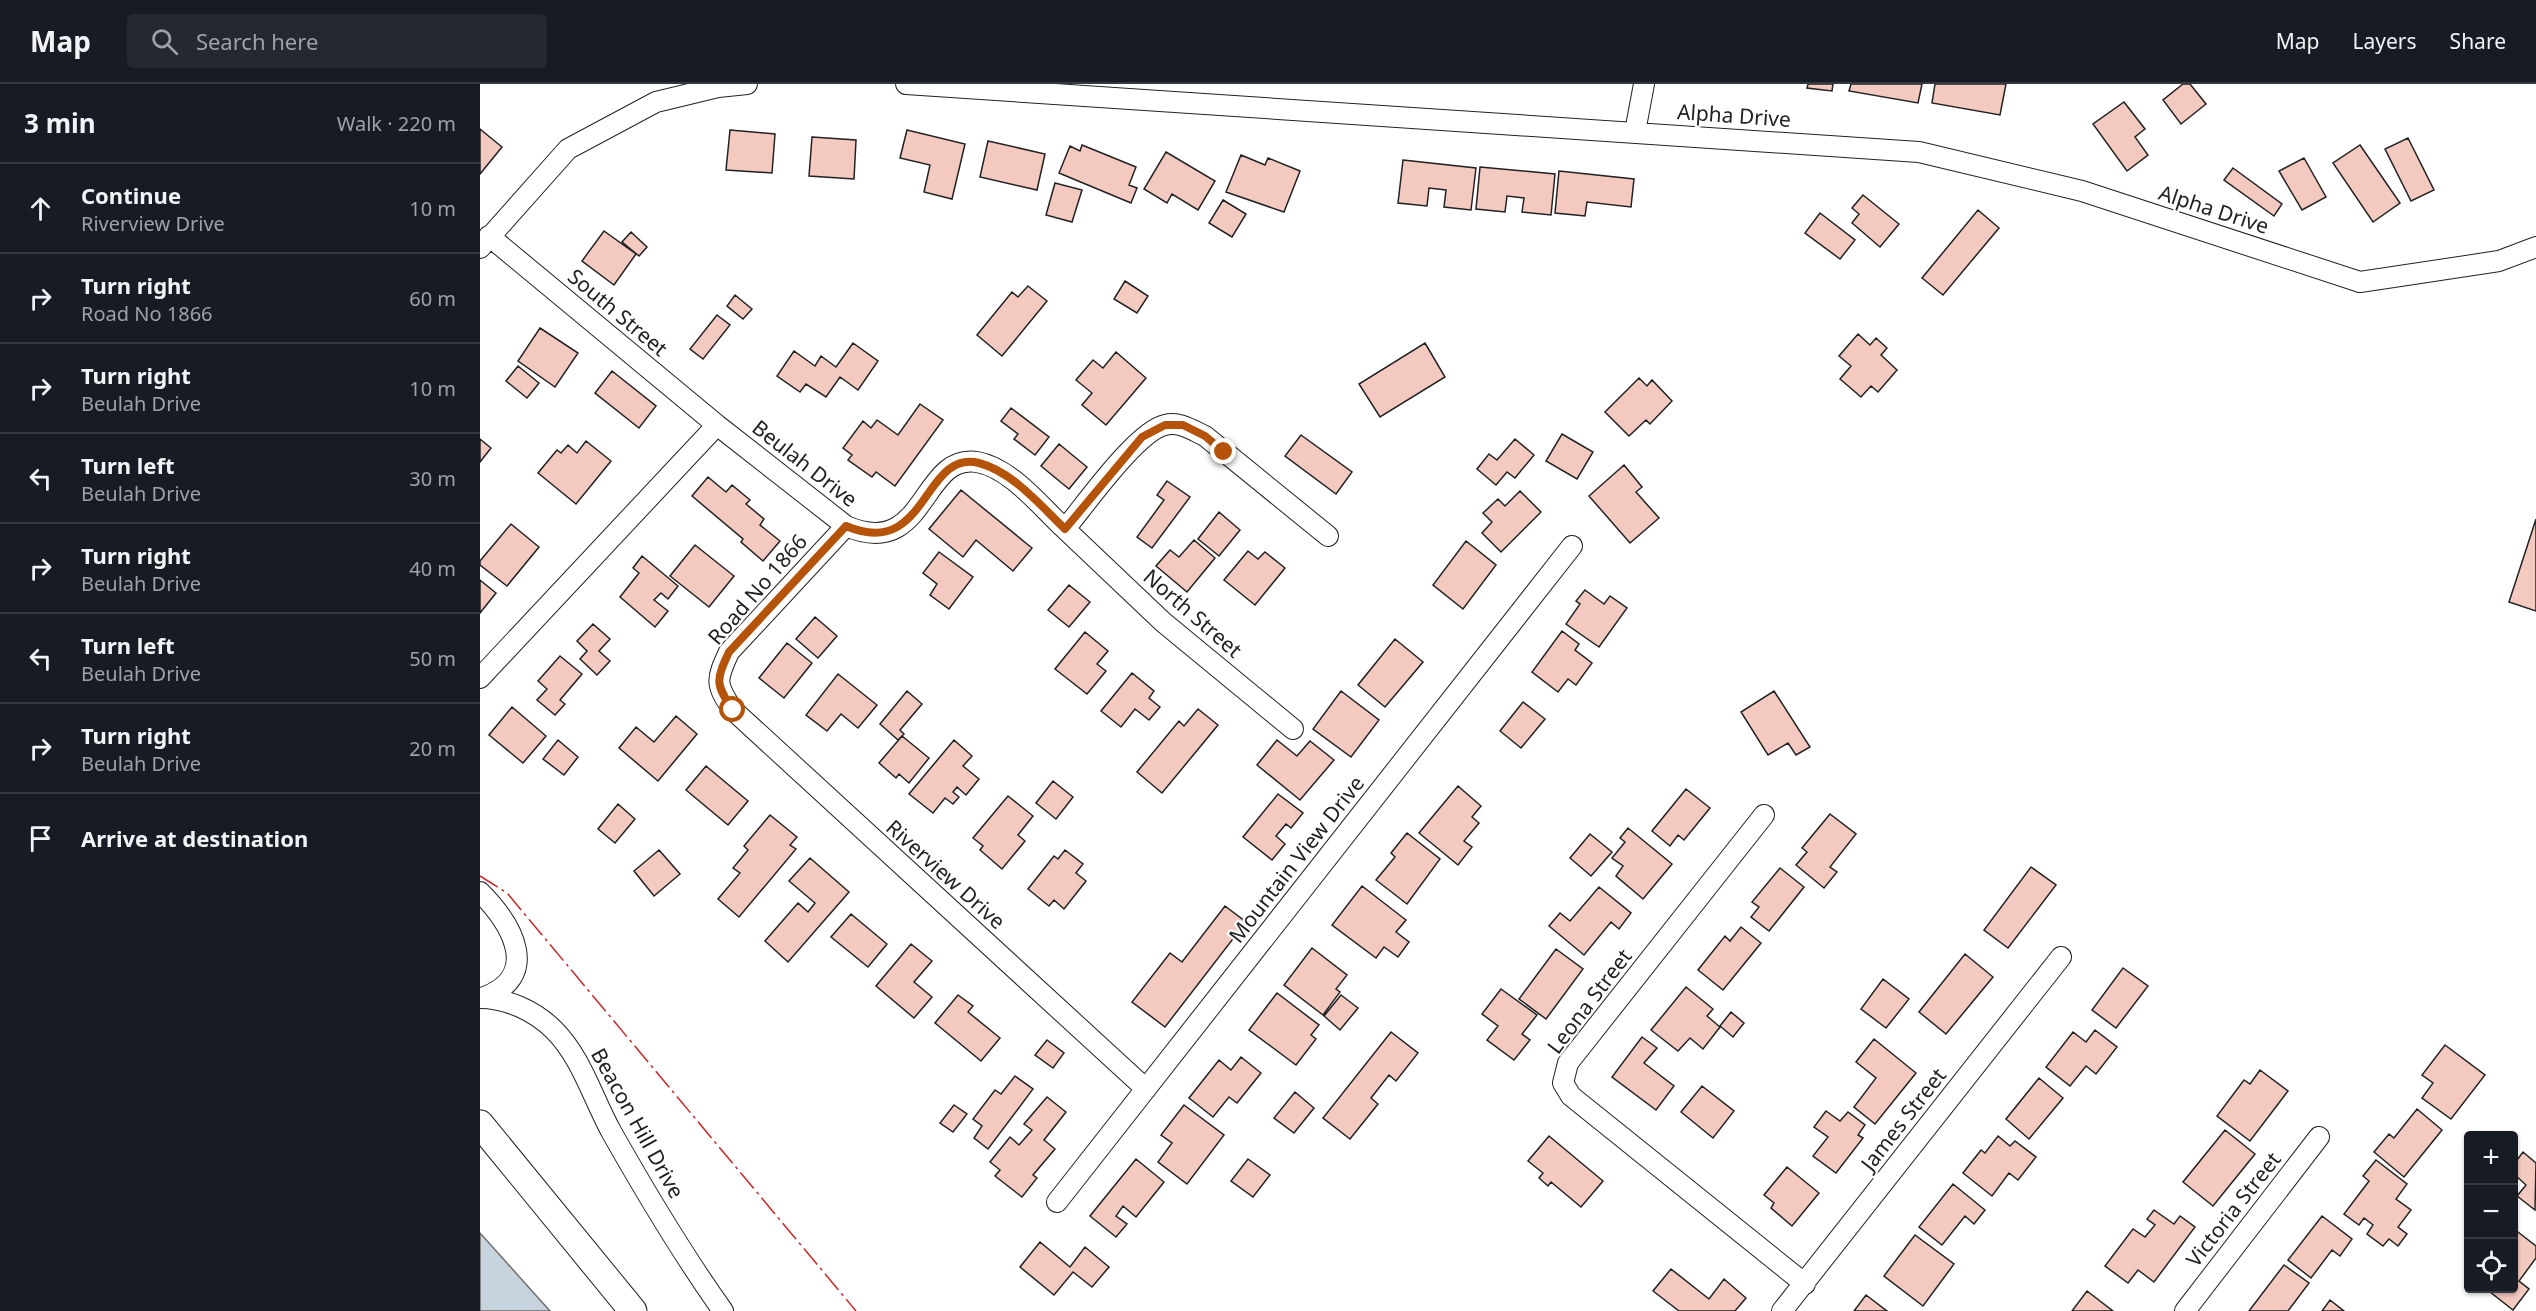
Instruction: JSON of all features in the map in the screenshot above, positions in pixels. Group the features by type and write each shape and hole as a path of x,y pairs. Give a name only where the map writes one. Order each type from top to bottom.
{"main road":[{"path":"480,1124 633,1311"}],"street":[{"path":"484,242 568,149 656,102 718,87 747,84"},
{"name":"Alpha Drive","path":"906,84 1919,152 2082,191 2360,282 2499,261 2536,247"},
{"path":"1635,132 1644,84"},
{"name":"South Street","path":"484,242 717,425"},
{"path":"480,678 717,425"},
{"name":"Beulah Drive","path":"717,425 846,526 865,534 889,533 910,518 939,479 955,464 977,462 1013,480 1065,529"},
{"path":"1065,529 1142,437 1165,425 1183,425 1205,436 1328,536"},
{"name":"Road No 1866","path":"719,690 718,675 729,652 846,526"},
{"name":"North Street","path":"1065,529 1163,622 1293,729"},
{"name":"Mountain View Drive","path":"1058,1202 1572,546"},
{"name":"Riverview Drive","path":"719,690 733,710 1146,1089"},
{"name":"Leona Street","path":"1764,815 1568,1063 1563,1083 1571,1096 1805,1284"},
{"path":"480,892 506,922 516,949 517,962 515,974 506,987 481,998"},
{"name":"James Street","path":"1782,1311 2061,957"},
{"name":"Beacon Hill Drive","path":"481,998 506,1002 525,1009 545,1022 563,1041 578,1064 612,1132 702,1281 723,1311"},
{"name":"Victoria Street","path":"2185,1311 2319,1137"}],"shaded area":[{"path":"480,1233 550,1311 480,1311"}],"building":[{"path":"1808,84 1833,84 1832,91 1807,88"},
{"path":"1851,84 1922,84 1918,103 1849,91"},
{"path":"1935,84 2006,84 2000,115 1932,103"},
{"path":"2183,84 2190,84 2206,104 2181,124 2163,100"},
{"path":"2124,102 2145,129 2135,137 2148,155 2127,171 2093,124"},
{"path":"480,129 502,147 480,174"},
{"path":"730,130 775,134 772,173 726,170"},
{"path":"907,130 965,144 952,199 924,192 930,165 900,158"},
{"path":"812,137 856,140 854,179 809,176"},
{"path":"2408,138 2434,190 2411,201 2385,149"},
{"path":"988,141 1045,154 1037,190 980,177"},
{"path":"1082,145 1136,167 1129,185 1137,188 1131,203 1059,173 1070,146 1080,151"},
{"path":"2360,145 2400,203 2373,222 2333,163"},
{"path":"1166,152 1215,181 1198,210 1172,194 1167,203 1144,189"},
{"path":"1241,155 1265,165 1268,158 1300,171 1284,212 1226,192"},
{"path":"2304,158 2326,197 2302,210 2279,171"},
{"path":"1403,160 1476,168 1471,210 1444,207 1446,190 1429,188 1427,206 1398,203"},
{"path":"1480,167 1555,174 1551,215 1522,212 1524,198 1507,196 1505,212 1476,209"},
{"path":"2233,168 2282,204 2274,216 2224,180"},
{"path":"1559,171 1634,179 1631,207 1587,202 1585,216 1555,213"},
{"path":"1055,183 1082,190 1072,222 1046,215"},
{"path":"1863,195 1899,224 1880,247 1852,223 1859,214 1852,208"},
{"path":"1223,200 1246,214 1232,237 1209,223"},
{"path":"1978,210 1999,228 1943,295 1922,278"},
{"path":"1820,213 1855,240 1840,259 1805,233"},
{"path":"604,231 636,254 614,285 582,261"},
{"path":"631,232 647,247 639,256 622,242"},
{"path":"1125,281 1148,296 1137,313 1114,299"},
{"path":"1028,286 1047,301 1002,356 977,335 1012,292 1018,297"},
{"path":"735,295 752,309 743,319 727,306"},
{"path":"717,315 730,325 703,359 690,349"},
{"path":"540,328 578,353 555,387 518,361"},
{"path":"1858,334 1870,345 1876,338 1887,348 1881,355 1897,370 1878,392 1871,386 1861,397 1840,379 1851,366 1839,356"},
{"path":"853,343 878,361 858,390 840,377 826,397 806,384 800,392 777,376 794,351 815,366 821,356 836,367"},
{"path":"1425,343 1445,377 1380,417 1359,384"},
{"path":"1116,352 1146,378 1106,425 1082,405 1092,393 1076,380 1093,360 1103,368"},
{"path":"518,366 539,383 527,398 506,381"},
{"path":"612,371 656,406 639,428 595,393"},
{"path":"1639,378 1647,386 1652,380 1672,401 1650,424 1646,420 1629,436 1605,412"},
{"path":"920,404 943,420 895,486 876,472 872,477 848,460 852,455 843,448 863,421 871,428 877,420 898,435"},
{"path":"1011,408 1049,437 1035,455 1014,439 1018,434 1001,421"},
{"path":"1562,434 1593,452 1577,479 1546,461"},
{"path":"1301,435 1352,472 1336,494 1285,456"},
{"path":"480,439 491,448 480,462"},
{"path":"1515,439 1534,455 1515,478 1507,472 1496,485 1477,469 1489,454 1497,460"},
{"path":"586,441 611,461 576,504 538,473 557,450 561,453 568,445 577,453"},
{"path":"1059,444 1087,467 1069,489 1041,466"},
{"path":"1624,465 1642,487 1636,492 1659,518 1630,543 1589,496"},
{"path":"708,477 726,492 732,485 750,500 746,504 764,519 760,525 780,541 763,561 741,542 743,539 692,496"},
{"path":"1167,481 1190,497 1152,548 1137,537 1164,500 1157,495"},
{"path":"961,490 1032,548 1013,571 976,540 963,557 929,529"},
{"path":"1520,491 1541,512 1501,552 1482,533 1492,522 1483,513 1498,499 1505,506"},
{"path":"1219,512 1240,530 1219,556 1198,539"},
{"path":"2536,519 2536,611 2509,602"},
{"path":"511,524 539,547 507,586 480,565 480,561"},
{"path":"1194,540 1215,558 1187,592 1156,566 1170,550 1179,557"},
{"path":"1466,541 1496,565 1463,609 1433,585"},
{"path":"695,545 734,576 709,607 670,576"},
{"path":"1248,551 1258,559 1265,552 1285,568 1255,605 1224,580"},
{"path":"939,552 973,577 949,609 930,595 937,584 923,573"},
{"path":"642,556 678,586 668,599 661,593 654,600 668,611 655,627 620,597 639,573 633,568"},
{"path":"480,580 496,593 480,613"},
{"path":"1069,585 1090,602 1069,627 1048,610"},
{"path":"1585,590 1604,604 1610,596 1627,608 1599,647 1566,624 1580,604 1576,601"},
{"path":"815,617 837,636 818,658 796,639"},
{"path":"593,624 610,639 599,651 610,661 597,675 580,659 587,651 577,641"},
{"path":"1562,631 1579,644 1575,650 1592,663 1576,685 1568,679 1558,692 1532,672"},
{"path":"1085,632 1108,651 1097,664 1106,671 1087,694 1055,669"},
{"path":"1395,639 1423,662 1385,707 1358,685"},
{"path":"787,643 812,663 784,698 759,678"},
{"path":"560,656 582,674 560,700 565,704 555,715 537,700 547,689 538,681"},
{"path":"1132,673 1154,691 1149,698 1160,707 1149,720 1135,709 1121,727 1101,711"},
{"path":"838,674 877,705 858,728 841,714 827,731 806,715"},
{"path":"907,691 922,704 900,730 904,734 898,740 880,724"},
{"path":"1341,691 1379,720 1351,757 1313,729"},
{"path":"1774,691 1810,747 1796,755 1788,743 1768,755 1741,712"},
{"path":"1523,702 1545,719 1521,748 1500,731"},
{"path":"512,707 546,736 523,763 489,735"},
{"path":"1198,709 1218,725 1162,793 1137,772 1179,721 1184,726"},
{"path":"676,716 697,734 658,781 619,748 636,727 654,742"},
{"path":"902,736 929,758 909,783 899,774 896,778 879,763"},
{"path":"558,740 578,757 564,775 543,759"},
{"path":"954,740 972,756 963,766 979,779 966,795 957,787 953,792 959,797 953,804 945,798 933,813 909,794"},
{"path":"1277,740 1297,756 1310,741 1334,760 1300,800 1257,765"},
{"path":"706,766 748,801 728,825 686,790"},
{"path":"1053,781 1073,797 1056,819 1036,803"},
{"path":"1458,786 1481,806 1472,817 1479,823 1464,841 1472,847 1458,865 1419,833"},
{"path":"1686,789 1710,808 1684,840 1678,835 1670,846 1652,831"},
{"path":"1278,794 1303,813 1291,828 1286,824 1276,836 1285,844 1272,860 1243,837"},
{"path":"1008,796 1033,816 1018,835 1025,841 1002,869 980,850 983,846 973,838"},
{"path":"618,804 635,819 615,843 598,829"},
{"path":"1830,814 1856,834 1830,867 1837,872 1824,888 1796,865 1807,852 1802,848"},
{"path":"770,815 797,837 790,845 796,849 739,917 718,899 740,873 733,868 748,850 744,846"},
{"path":"1628,828 1672,864 1643,899 1616,876 1623,866 1612,858 1625,842 1620,838"},
{"path":"1407,833 1440,859 1407,904 1376,880 1395,857 1391,853"},
{"path":"1590,834 1612,852 1591,876 1570,858"},
{"path":"659,850 680,874 654,896 634,871"},
{"path":"1065,850 1083,864 1076,873 1086,881 1064,909 1054,900 1049,906 1028,889 1054,856 1058,859"},
{"path":"810,858 849,892 788,962 765,941 798,903 808,912 815,903 789,881"},
{"path":"2031,867 2056,885 2008,948 1984,930"},
{"path":"1780,868 1804,887 1769,931 1751,917 1759,907 1752,902"},
{"path":"1362,886 1406,920 1396,932 1409,942 1398,957 1384,947 1376,958 1332,925"},
{"path":"1599,887 1631,913 1619,929 1611,922 1584,955 1549,926 1560,913 1570,921"},
{"path":"1225,906 1246,922 1165,1027 1132,1002 1170,953 1182,962"},
{"path":"851,914 887,944 868,967 831,937"},
{"path":"1741,927 1761,943 1723,990 1698,970 1725,936 1730,941"},
{"path":"911,944 932,961 914,982 932,997 914,1018 876,986"},
{"path":"1312,948 1347,975 1336,989 1340,992 1323,1015 1284,985"},
{"path":"1556,949 1583,969 1546,1019 1519,999"},
{"path":"1965,954 1993,977 1946,1034 1919,1012"},
{"path":"2123,968 2148,986 2116,1028 2092,1010"},
{"path":"1883,979 1909,999 1886,1028 1861,1009"},
{"path":"1686,987 1713,1009 1707,1016 1720,1027 1703,1049 1690,1038 1678,1051 1651,1030"},
{"path":"1501,989 1537,1015 1522,1034 1530,1040 1514,1060 1487,1040 1498,1026 1482,1014"},
{"path":"1277,993 1319,1025 1311,1035 1316,1039 1296,1065 1249,1030"},
{"path":"958,995 973,1006 968,1012 1000,1038 981,1061 935,1023"},
{"path":"1341,995 1358,1008 1340,1030 1324,1016"},
{"path":"1731,1012 1744,1023 1733,1037 1720,1026"},
{"path":"2095,1030 2117,1047 2096,1074 2086,1066 2070,1086 2046,1067 2073,1032 2086,1042"},
{"path":"1391,1032 1418,1053 1396,1081 1389,1075 1371,1098 1378,1104 1350,1139 1323,1118"},
{"path":"1642,1037 1657,1048 1644,1063 1674,1086 1656,1110 1612,1077"},
{"path":"1874,1039 1916,1073 1875,1124 1854,1107 1876,1078 1856,1062"},
{"path":"1047,1040 1064,1053 1053,1068 1035,1055"},
{"path":"2445,1045 2485,1075 2451,1119 2422,1098 2433,1083 2422,1075"},
{"path":"1241,1057 1261,1073 1237,1103 1229,1097 1213,1117 1189,1098 1219,1060 1231,1070"},
{"path":"2260,1070 2288,1091 2250,1141 2217,1116 2244,1080 2250,1084"},
{"path":"1015,1076 1033,1089 988,1149 974,1138 982,1126 973,1119 995,1090 1001,1094"},
{"path":"2039,1078 2063,1098 2029,1139 2006,1119"},
{"path":"1702,1086 1734,1111 1713,1138 1681,1112"},
{"path":"1295,1092 1314,1108 1294,1133 1274,1118"},
{"path":"1047,1097 1066,1112 1044,1140 1055,1149 1033,1175 1037,1178 1022,1197 995,1176 1000,1170 990,1162 1010,1137 1019,1145 1032,1130 1024,1124"},
{"path":"954,1105 967,1114 953,1132 940,1123"},
{"path":"1184,1105 1224,1135 1187,1184 1158,1162 1172,1143 1161,1135"},
{"path":"2417,1109 2442,1130 2404,1177 2374,1152 2389,1134 2394,1138"},
{"path":"1826,1111 1840,1121 1848,1112 1865,1125 1858,1135 1863,1138 1836,1173 1813,1156 1828,1137 1814,1127"},
{"path":"2225,1130 2255,1154 2213,1206 2183,1182"},
{"path":"1549,1136 1603,1181 1581,1207 1551,1182 1548,1186 1539,1178 1543,1173 1528,1161"},
{"path":"1998,1136 2010,1146 2015,1141 2036,1157 2018,1180 2009,1173 1992,1196 1963,1173 1981,1150 1985,1153"},
{"path":"2523,1152 2536,1163 2535,1210 2518,1197 2526,1185 2518,1178 2518,1159"},
{"path":"1136,1159 1164,1182 1136,1217 1123,1206 1116,1216 1127,1224 1116,1237 1090,1216"},
{"path":"1248,1159 1270,1175 1253,1197 1231,1181"},
{"path":"2376,1160 2407,1184 2396,1199 2411,1210 2398,1227 2407,1234 2398,1246 2389,1239 2383,1246 2367,1234 2373,1225 2364,1218 2359,1225 2344,1214 2369,1181 2363,1176"},
{"path":"1787,1167 1819,1193 1792,1226 1771,1208 1774,1203 1764,1195"},
{"path":"1953,1184 1985,1210 1974,1224 1965,1216 1942,1245 1919,1227"},
{"path":"2154,1210 2174,1224 2180,1216 2195,1227 2154,1282 2138,1270 2128,1283 2105,1266 2133,1229 2145,1237 2155,1225 2147,1219"},
{"path":"2322,1216 2352,1239 2340,1256 2332,1250 2311,1278 2288,1260"},
{"path":"2518,1232 2536,1246 2536,1258 2519,1281 2529,1289 2513,1310 2491,1293 2518,1293"},
{"path":"1915,1235 1954,1264 1923,1306 1884,1276"},
{"path":"1040,1242 1070,1267 1085,1247 1109,1267 1092,1287 1073,1272 1054,1295 1020,1267"},
{"path":"2284,1265 2309,1283 2288,1311 2249,1311"},
{"path":"1671,1269 1709,1299 1724,1279 1746,1298 1735,1311 1679,1311 1653,1291"},
{"path":"2087,1291 2113,1311 2072,1311"},
{"path":"1866,1295 1887,1311 1854,1311"},
{"path":"2330,1300 2344,1311 2322,1311"}],"power":[{"path":"480,876 507,893 856,1311"}],"route":[{"path":"733,710 719,690 718,675 729,652 846,526 865,534 889,533 910,518 939,479 955,464 977,462 1013,480 1065,529 1142,437 1165,425 1183,425 1205,436 1224,452"}]}
